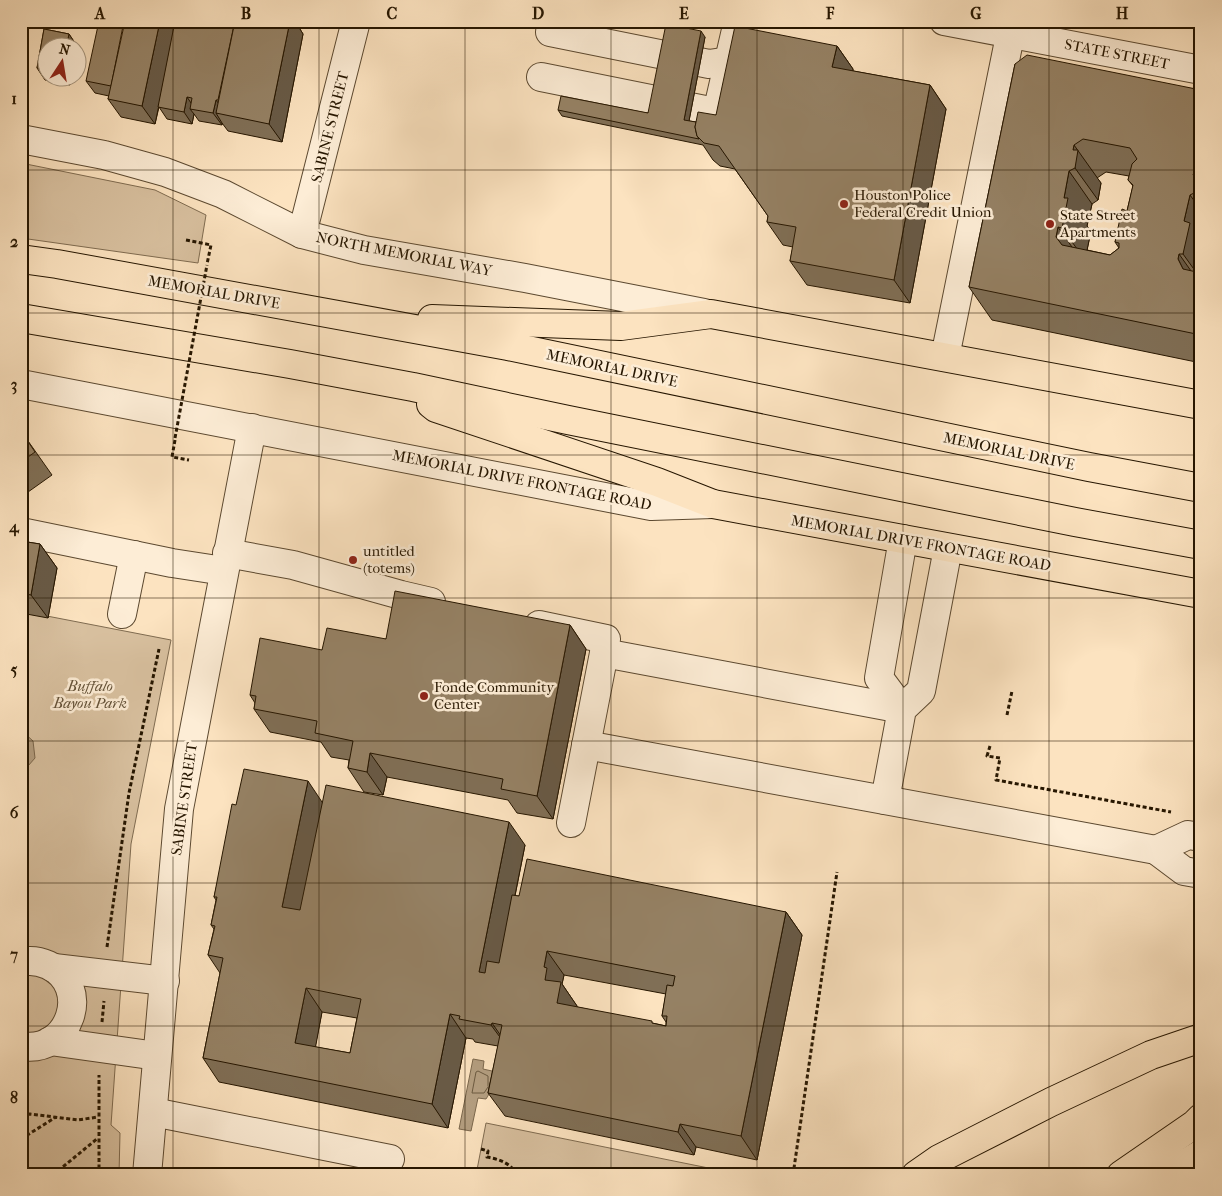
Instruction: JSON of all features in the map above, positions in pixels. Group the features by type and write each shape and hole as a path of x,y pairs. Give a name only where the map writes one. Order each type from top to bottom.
{"main road":[{"name":"MEMORIAL DRIVE","path":"21,259 508,346 1089,467 1201,488"},
{"path":"389,324 440,318 621,326 711,314 1201,405"},
{"path":"21,318 280,362 413,387 1075,522 1201,545"},
{"path":"413,387 436,408 656,482 713,504"},
{"name":"MEMORIAL DRIVE FRONTAGE ROAD","path":"713,504 1201,594"},
{"path":"916,1175 939,1159 1052,1102 1151,1055 1201,1038"},
{"path":"1121,1175 1201,1118"},
{"path":"1166,1175 1201,1154"}],"street":[{"name":"SABINE STREET","path":"302,234 356,21"},
{"name":"STATE STREET","path":"944,21 1012,27 1201,70"},
{"path":"945,357 1012,27"},
{"path":"551,48 709,64 729,59 719,104 713,110 705,110 551,48"},
{"name":"NORTH MEMORIAL WAY","path":"21,139 104,155 165,172 223,194 302,234 364,250 525,278 711,314"},
{"name":"MEMORIAL DRIVE FRONTAGE ROAD","path":"21,384 651,506 713,504"},
{"name":"SABINE STREET","path":"147,1175 179,809 252,428"},
{"path":"21,532 134,555 293,565 401,596 460,608"},
{"path":"902,709 879,678 903,540"},
{"path":"885,800 902,709 921,691 948,548"},
{"path":"122,614 134,555"},
{"path":"518,620 606,639 571,823"},
{"path":"604,653 902,709"},
{"path":"586,746 1156,850 1184,871 1201,874"},
{"path":"1156,850 1188,835 1201,837"},
{"path":"21,962 40,962 54,968 165,981"},
{"path":"21,1046 37,1046 50,1041 61,1033 69,1021 72,1006 71,992 64,979 54,968"},
{"path":"50,1041 157,1056"},
{"path":"152,1112 390,1159"}],"path":[{"path":"186,240 211,245 172,456 189,460"},
{"path":"99,1175 100,1049 108,935 129,792 159,649"},
{"path":"1007,715 1012,691"},
{"path":"990,746 987,756 1000,758 996,780 1173,813"},
{"path":"793,1175 837,872"},
{"path":"21,1116 30,1114 78,1120 98,1116"},
{"path":"21,1139 56,1118"},
{"path":"53,1175 98,1138"},
{"path":"481,1149 488,1150 487,1157 500,1160 514,1170 516,1175"}],"green space":[{"path":"21,163 155,190 206,215 198,263 21,238"},
{"name":"Buffalo Bayou Park","path":"21,611 171,640 131,844 111,1125 120,1133 119,1175 21,1175"},
{"path":"486,1123 743,1175 476,1175"}],"water":[{"path":"21,730 33,741 35,758 21,774"},
{"path":"473,1059 484,1061 483,1069 492,1071 493,1082 486,1099 478,1098 471,1131 459,1129"}],"building":[{"path":"99,21 124,21 111,86 88,81 88,72"},
{"path":"125,21 160,21 142,106 108,99"},
{"path":"175,21 207,21 207,27 211,28 213,21 234,25 218,100 216,100 213,113 190,109 192,98 187,97 184,112 158,107"},
{"path":"235,21 290,21 269,124 216,113"},
{"path":"666,24 701,31 684,120 696,122 695,127 699,139 558,110 561,96 648,113"},
{"name":"Houston Police Federal Credit Union","path":"735,26 837,46 832,67 930,85 894,280 790,261 796,227 767,222 768,216 719,146 704,143 697,136 695,127 698,112 716,115"},
{"path":"44,29 69,34 68,38 42,38"},
{"name":"State Street Apartments","path":"1027,55 1201,90 1201,166 1195,169 1193,175 1198,176 1194,193 1190,195 1184,221 1190,223 1183,254 1179,254 1178,259 1183,269 1201,273 1201,335 969,287 1015,64","holes":["1083,139 1130,148 1137,159 1132,164 1128,180 1133,185 1127,211 1122,209 1115,242 1119,243 1119,248 1110,255 1062,245 1056,237 1058,227 1062,228 1068,198 1064,198 1069,171 1075,168 1078,150 1073,150 1074,145"]},
{"path":"21,431 35,452 21,462"},
{"path":"21,541 40,544 31,595 21,593"},
{"name":"Fonde Community Center","path":"395,591 570,625 537,796 501,789 503,779 370,753 367,772 348,768 353,741 315,733 317,721 254,709 256,696 250,695 260,638 322,650 327,628 386,639"},
{"path":"244,769 308,781 282,907 300,910 326,785 509,822 479,972 485,973 487,961 499,963 512,895 519,896 527,859 786,912 741,1136 680,1124 678,1132 488,1093 502,1025 492,1023 491,1025 459,1019 460,1016 450,1014 432,1104 203,1058 223,958 208,955 215,926 211,925 217,897 214,897 232,804 236,805","holes":["547,951 675,976 673,986 667,985 662,1016 667,1016 666,1026 652,1023 652,1021 557,1003 561,982 545,980 547,968 544,967","306,988 361,999 350,1053 295,1043"]}],"place":[{"name":"Houston Police Federal Credit Union","path":"844,204"},
{"name":"State Street Apartments","path":"1050,224"},
{"name":"untitled (totems)","path":"353,560"},
{"name":"Fonde Community Center","path":"424,696"}]}
